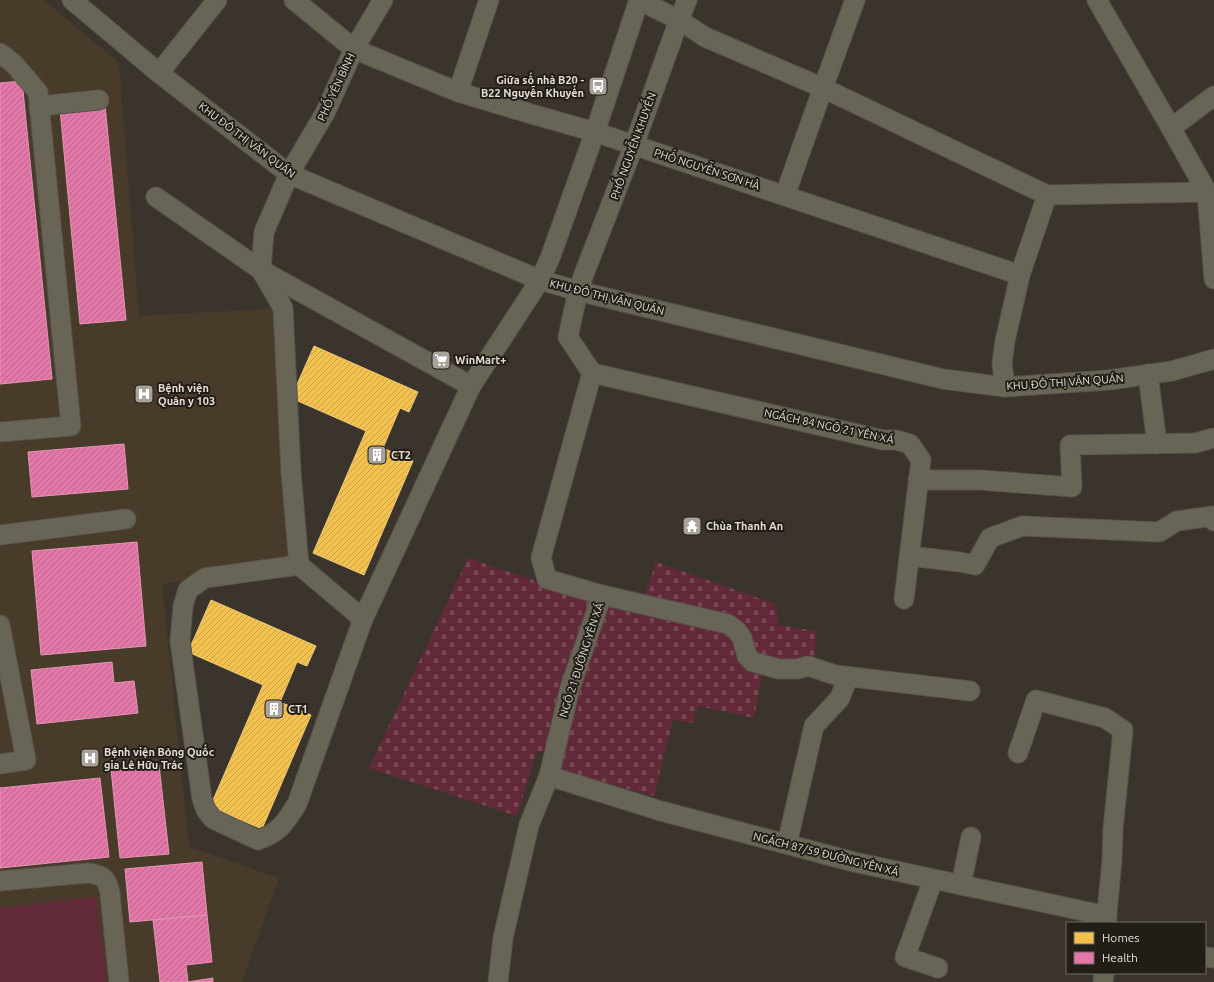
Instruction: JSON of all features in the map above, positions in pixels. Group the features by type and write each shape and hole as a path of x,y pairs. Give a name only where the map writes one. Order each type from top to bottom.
{"street":[{"name":"KHU ĐÔ THỊ VĂN QUÁN","path":"72,0 159,73 289,174 540,280 578,291 943,379 1005,387 1109,380 1172,371 1214,359"},
{"path":"159,73 217,0"},
{"name":"PHỐ NGUYỄN SƠN HÀ","path":"294,0 354,49 458,92 595,132 1020,275"},
{"name":"PHỐ YÊN BÌNH","path":"261,270 264,232 289,174 325,113 354,49 383,0"},
{"path":"458,92 489,0"},
{"path":"299,565 205,578 188,590 183,606 180,641 202,799 206,810 213,819 258,840 272,835 285,822 297,804 363,619 471,386 540,280 550,258 595,132 639,0 679,20 705,37 822,88 1047,195 1207,192"},
{"name":"PHỐ NGUYỄN KHUYẾN","path":"578,291 634,145 679,20 688,0"},
{"path":"785,195 822,88 855,0"},
{"path":"1098,0 1207,192 1214,279"},
{"path":"0,53 14,64 38,92 71,426 0,432"},
{"path":"1171,128 1214,96"},
{"path":"39,106 99,100"},
{"path":"1005,387 1002,363 1005,340 1020,275 1047,195"},
{"path":"156,197 261,270 471,386"},
{"path":"261,270 283,308 291,472 299,565 363,619"},
{"path":"578,291 568,337 592,373"},
{"name":"NGÁCH 84 NGÕ 21 YÊN XÁ","path":"592,373 883,440 896,440 910,444 921,460 904,599"},
{"name":"NGÕ 21 ĐƯỜNG YÊN XÁ","path":"498,982 502,938 529,826 549,776 570,688 602,595 547,579 541,558 592,373"},
{"path":"1148,374 1157,444"},
{"path":"918,480 980,480 1072,486 1070,445 1195,443 1214,438"},
{"path":"909,556 974,565 990,538 1022,526 1159,532 1177,521 1213,516 1214,521"},
{"path":"0,535 126,519"},
{"path":"602,595 728,624 737,631 742,638 747,656 753,662 779,669 797,669 808,666 835,676 970,691"},
{"path":"0,625 26,760 0,764"},
{"path":"786,844 814,726 840,698 848,677"},
{"path":"1018,754 1036,700 1105,718 1123,730 1113,828 1107,919"},
{"name":"NGÁCH 87/59 ĐƯỜNG YÊN XÁ","path":"549,776 661,810 854,862 933,880 961,884 1107,919"},
{"path":"961,884 971,837"},
{"path":"0,880 88,873 100,875 105,878 110,893 119,982"},
{"path":"933,880 905,957 938,968"}],"shaded area":[{"name":"Bệnh viện Quân y 103","path":"0,0 44,0 119,63 139,316 283,308 299,565 162,584 189,847 279,878 242,982 0,982"}],"green space":[{"path":"468,558 592,600 552,718 551,742 548,754 537,750 517,816 369,768"},
{"path":"656,562 775,604 779,625 816,631 814,664 763,668 754,718 698,706 693,723 673,720 654,796 555,769 582,673 608,601 643,601"},
{"path":"96,897 107,982 0,982 0,908"}],"building: Homes":[{"name":"CT2","path":"314,346 418,392 409,412 400,408 383,448 413,461 364,575 313,553 366,431 291,398"},
{"name":"CT1","path":"211,600 316,646 307,666 297,662 280,702 311,715 262,829 210,807 263,685 188,652"}],"building: Health":[{"path":"22,81 52,379 0,384 0,83"},
{"path":"105,105 126,320 80,324 60,109"},
{"path":"124,444 128,489 32,497 28,452"},
{"path":"137,542 146,646 41,655 32,551"},
{"path":"112,662 114,683 134,681 138,713 37,724 31,670"},
{"path":"159,765 169,854 120,858 111,769"},
{"path":"100,778 109,857 0,868 0,788"},
{"path":"202,862 207,915 130,922 125,869"},
{"path":"207,915 212,962 186,965 188,982 160,982 153,920"},
{"path":"213,978 213,982 188,982"}],"place":[{"name":"Giữa số nhà B20 - B22 Nguyễn Khuyến","path":"598,86"},
{"name":"WinMart+","path":"441,360"},
{"name":"Bệnh viện Quân y 103","path":"144,394"},
{"name":"CT2","path":"377,455"},
{"name":"Chùa Thanh An","path":"692,526"},
{"name":"CT1","path":"274,709"},
{"name":"Bệnh viện Bỏng Quốc gia Lê Hữu Trác","path":"90,758"}]}
